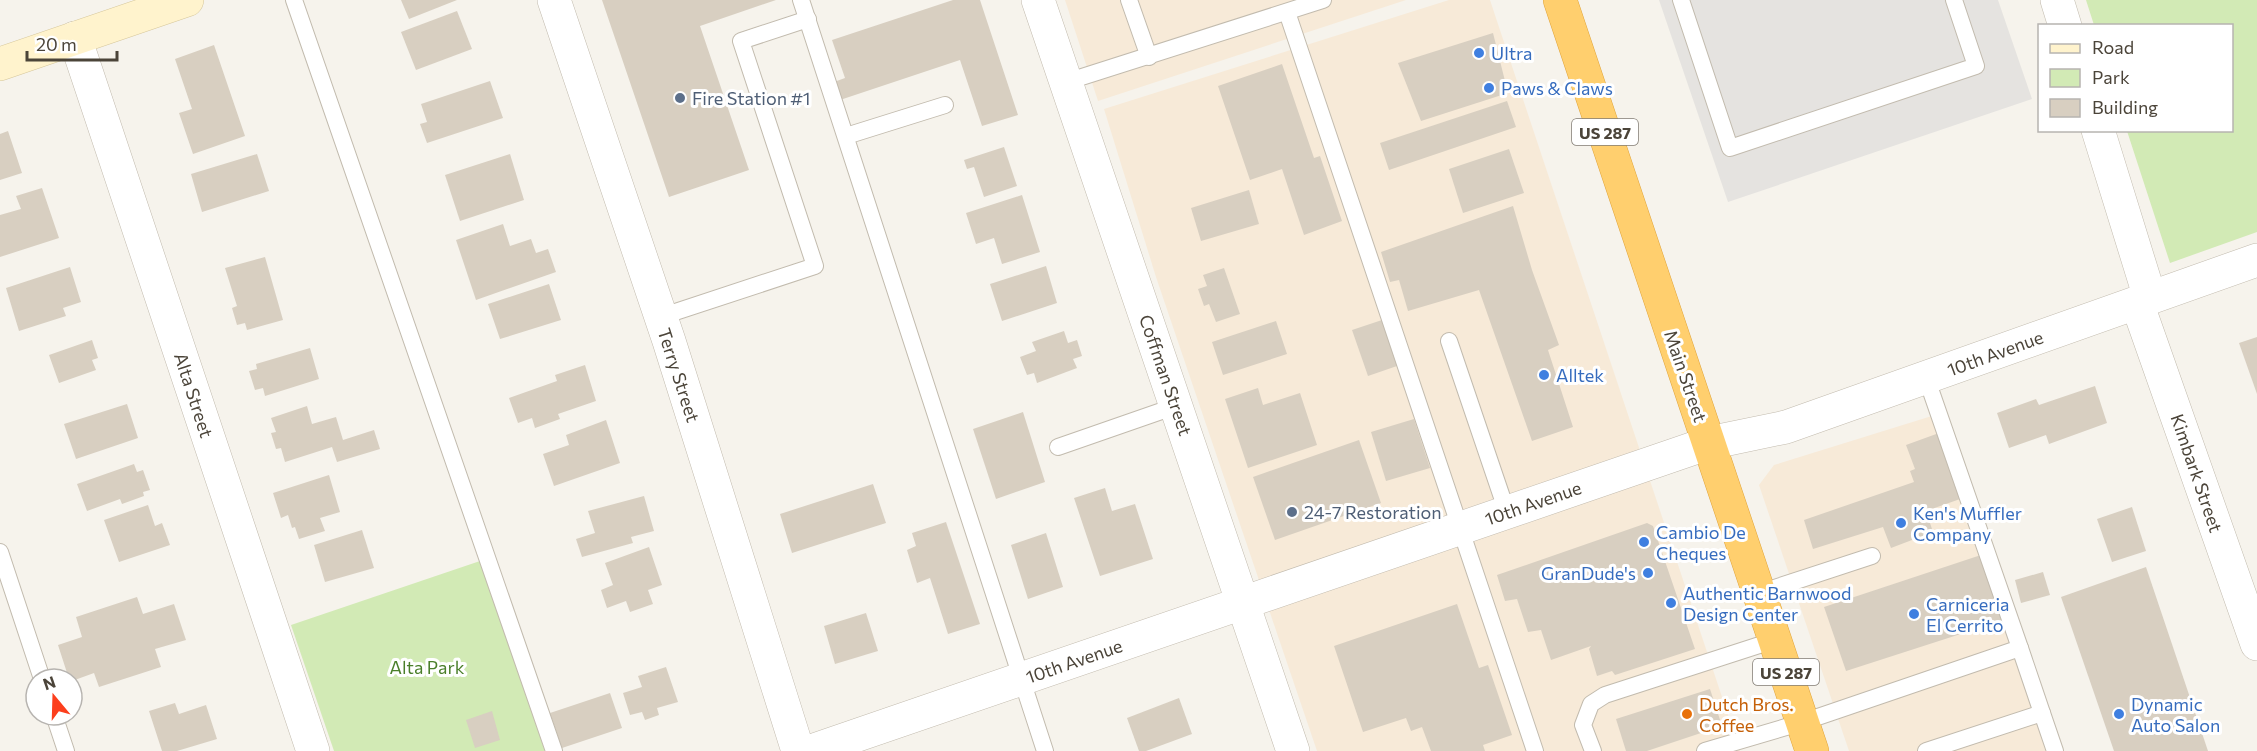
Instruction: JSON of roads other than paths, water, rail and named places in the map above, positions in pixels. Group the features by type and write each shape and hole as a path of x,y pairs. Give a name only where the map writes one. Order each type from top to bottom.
{"highway":[{"name":"Main Street","path":"1560,0 1808,736"}],"street":[{"path":"0,64 187,0"},
{"name":"Terry Street","path":"554,0 660,317 798,751"},
{"name":"Coffman Street","path":"1038,0 1293,751"},
{"path":"2057,0 2064,24"},
{"name":"Alta Street","path":"75,38 313,751"},
{"name":"Kimbark Street","path":"2099,132 2144,301 2257,644"},
{"name":"10th Avenue","path":"811,751 1709,443 1786,427 2257,260"}],"lane":[{"path":"294,0 554,751"},
{"path":"801,0 1045,751"},
{"path":"1129,0 1149,57"},
{"path":"1066,82 1323,0"},
{"path":"1681,0 1730,148 1976,66 1954,0"},
{"path":"1287,12 1535,751"},
{"path":"660,317 815,266 741,41 808,19"},
{"path":"846,136 945,105"},
{"path":"1449,341 1507,512"},
{"path":"1926,377 2055,751"},
{"path":"1058,447 1176,406"},
{"path":"0,552 38,667"},
{"path":"1759,593 1872,556"},
{"path":"1593,751 1583,725 1591,704 1605,695 1775,640"},
{"path":"1705,751 1808,736 2020,648"},
{"path":"1926,751 2042,713"},
{"path":"58,727 66,751"}],"place":[{"name":"Ultra","path":"1479,53"},
{"name":"Paws & Claws","path":"1489,88"},
{"name":"Fire Station #1","path":"680,98"},
{"name":"Alltek","path":"1544,375"},
{"name":"24-7 Restoration","path":"1292,512"},
{"name":"Ken's Muffler Company","path":"1901,523"},
{"name":"Cambio De Cheques","path":"1644,542"},
{"name":"GranDude's","path":"1648,573"},
{"name":"Authentic Barnwood Design Center","path":"1671,603"},
{"name":"Carniceria El Cerrito","path":"1914,614"},
{"name":"Dutch Bros. Coffee","path":"1687,714"},
{"name":"Dynamic Auto Salon","path":"2119,714"}],"park label":[{"name":"Alta Park","path":"427,667"}]}
